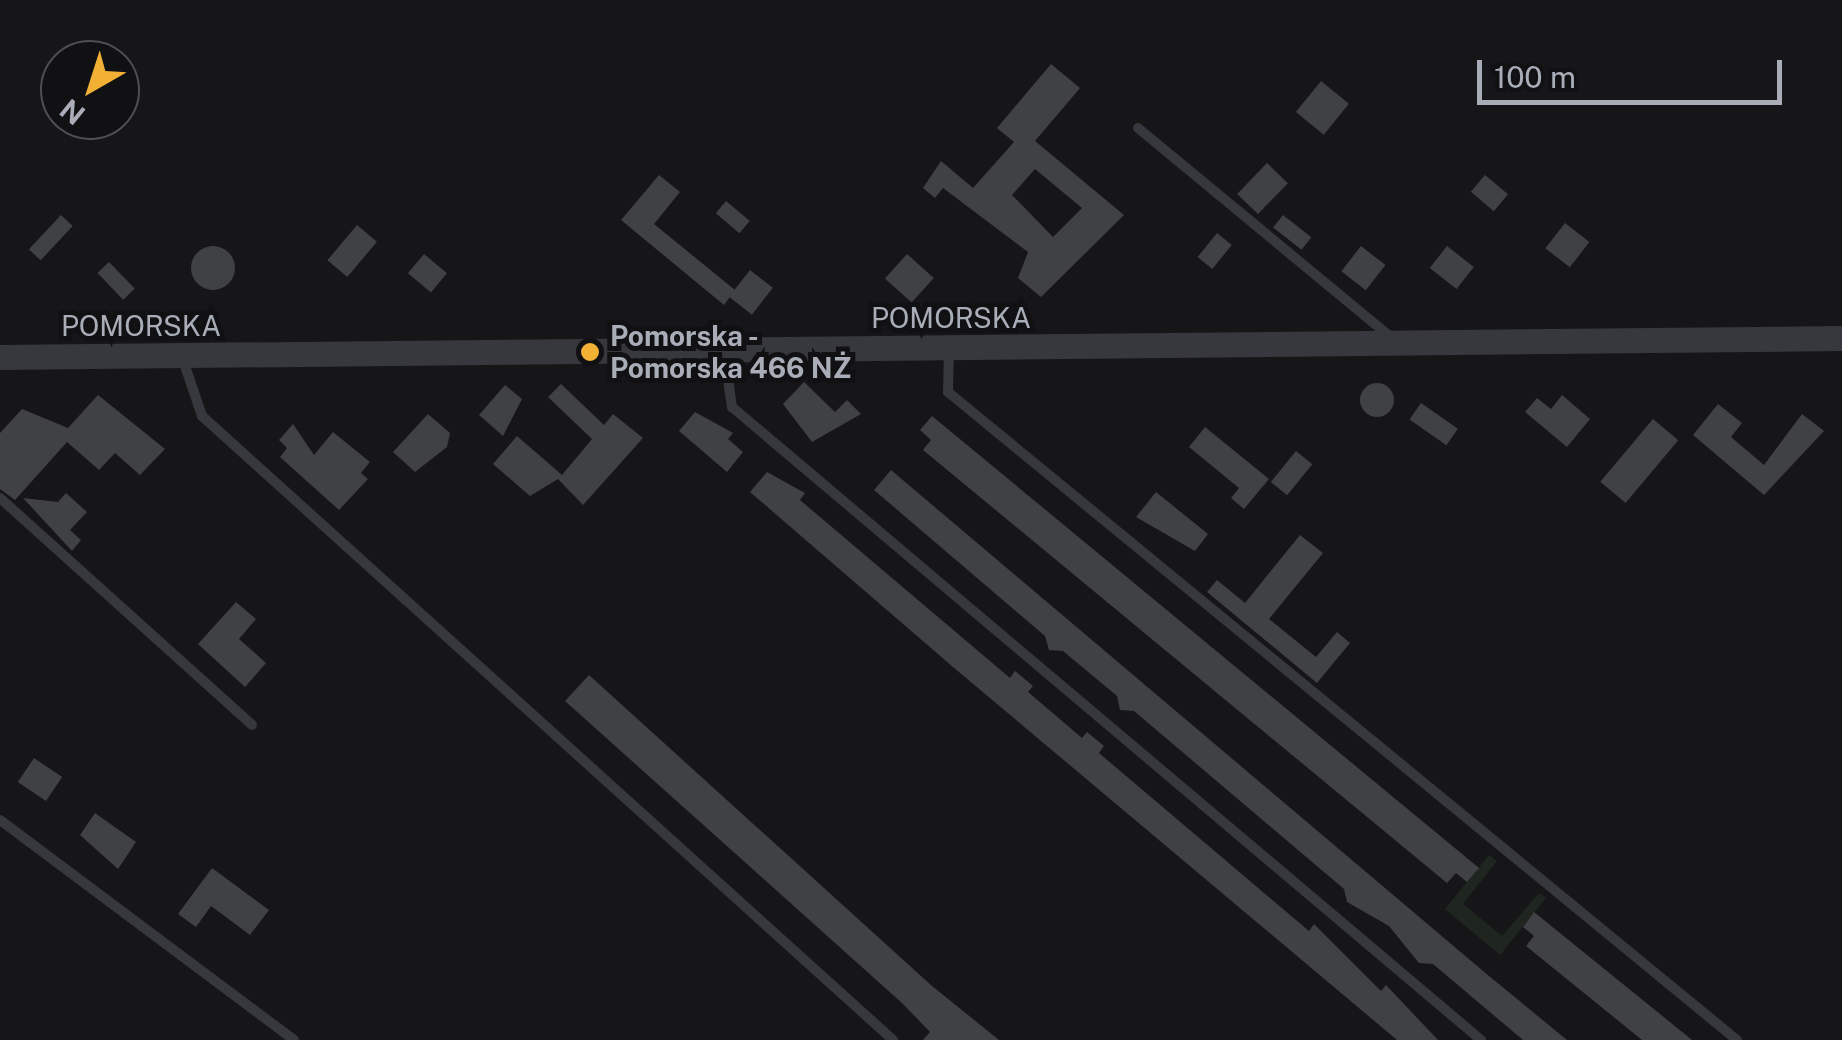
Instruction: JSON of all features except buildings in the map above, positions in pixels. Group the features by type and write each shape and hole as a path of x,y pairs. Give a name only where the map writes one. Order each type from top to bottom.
{"street":[{"name":"POMORSKA","path":"0,357 1397,346 1842,338"}],"lane":[{"path":"1138,128 1397,346"},
{"path":"949,348 948,392 1737,1040"},
{"path":"724,350 732,406 1481,1040"},
{"path":"182,356 202,416 892,1040"},
{"path":"0,498 252,726"},
{"path":"0,820 294,1040"}],"shaded area":[{"path":"1489,855 1497,861 1463,904 1502,936 1539,893 1546,898 1500,955 1445,909"}],"place":[{"name":"Pomorska - Pomorska 466 NŻ","path":"590,352"}]}
